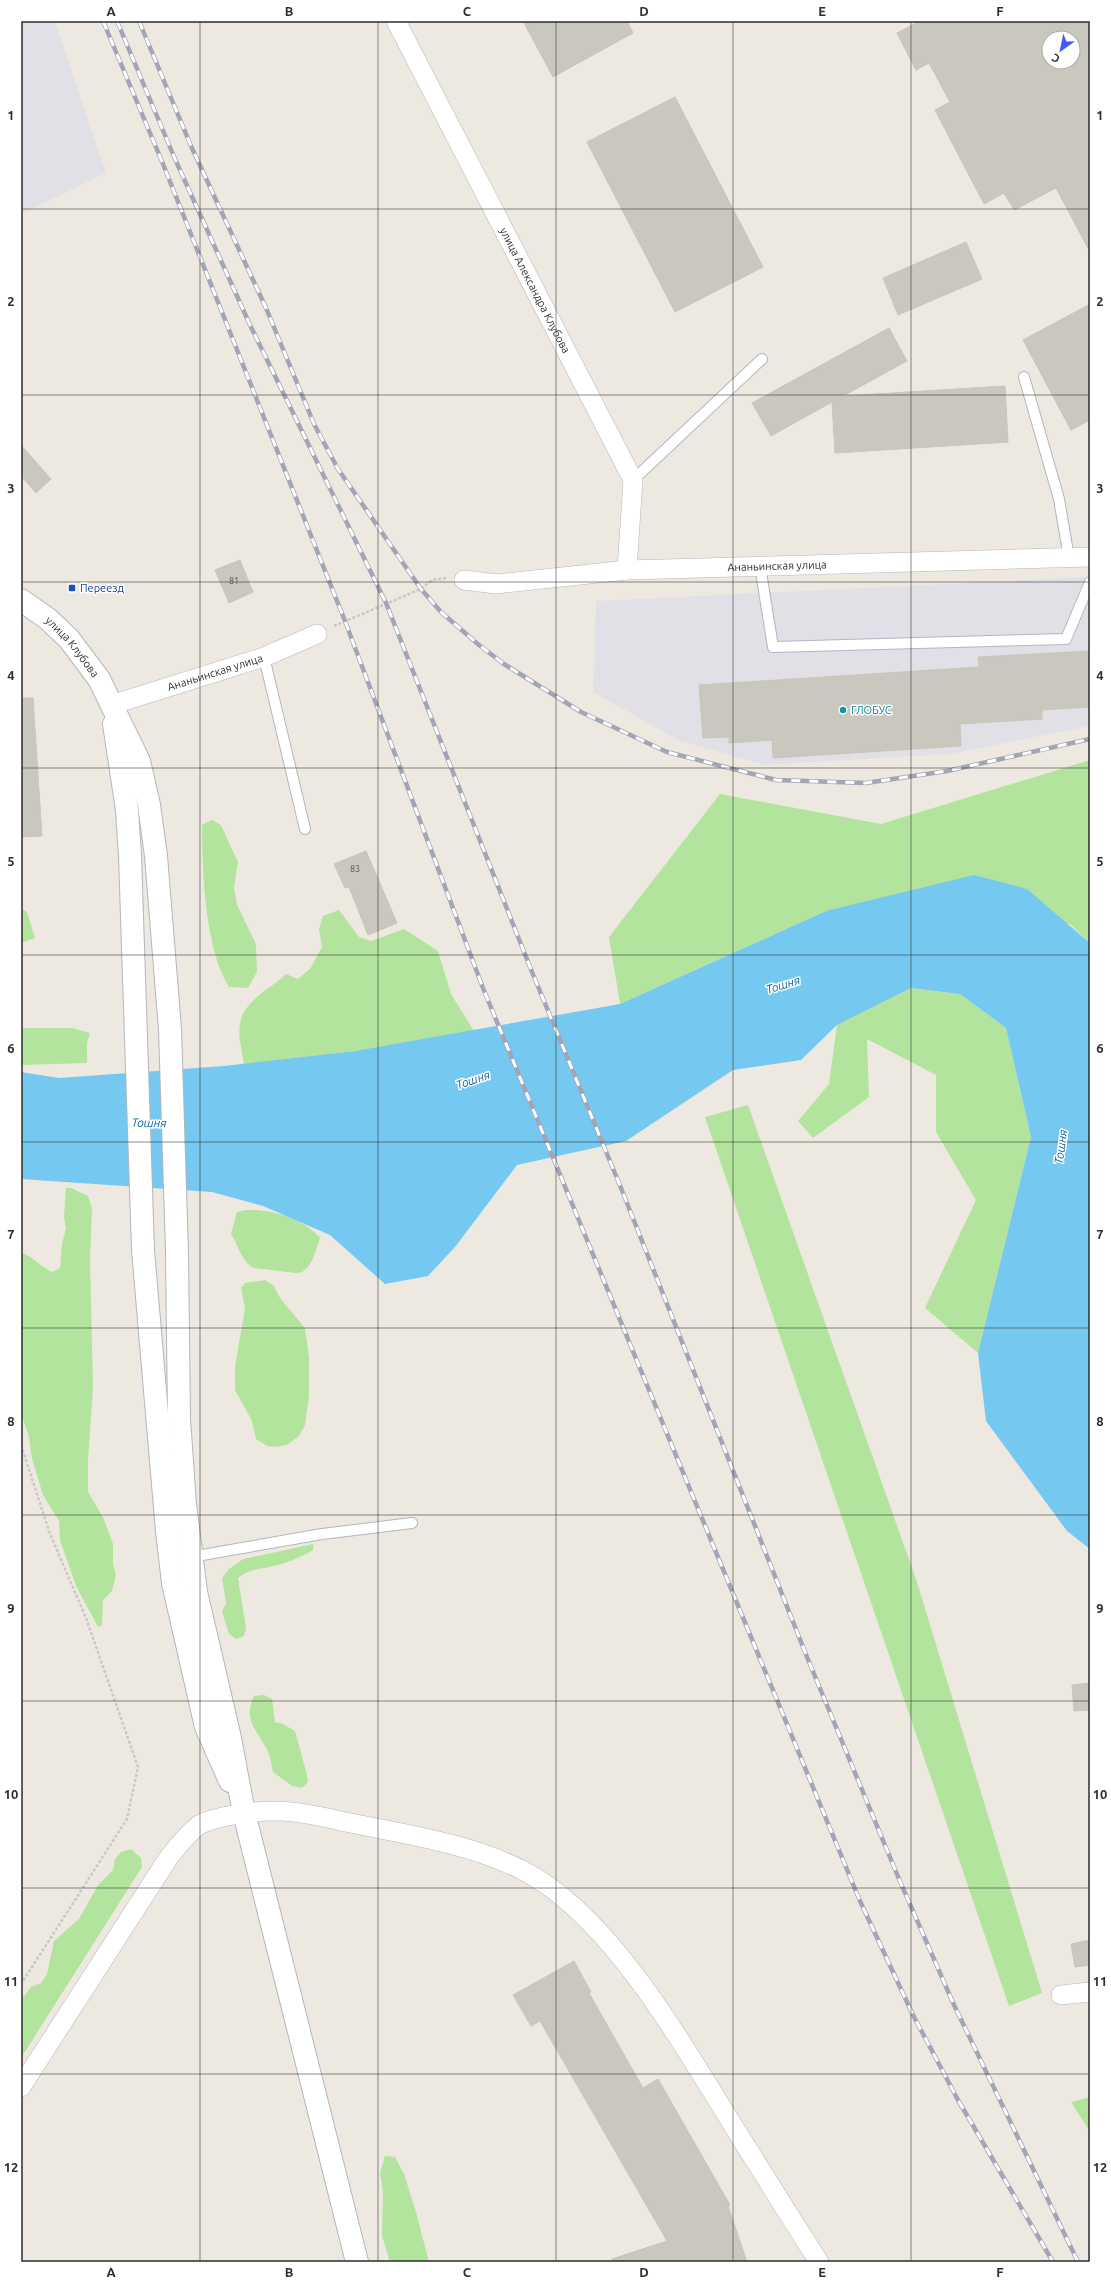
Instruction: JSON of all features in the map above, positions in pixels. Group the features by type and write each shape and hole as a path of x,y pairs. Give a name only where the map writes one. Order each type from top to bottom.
{"main road":[{"name":"улица Клубова","path":"21,600 48,619 69,639 99,678 111,705"},
{"path":"111,705 139,761 149,805 156,856 170,1029 177,1252 179,1419 185,1504 196,1592 230,1738 244,1813 357,2262"},
{"path":"111,705 127,810 130,848 143,1250 160,1462 173,1583 206,1727 244,1813"}],"street":[{"name":"улица Александра Клубова","path":"396,21 633,480"},
{"path":"627,570 633,480"},
{"name":"Ананьинская улица","path":"464,580 496,584 627,570 1090,558"},
{"name":"Ананьинская улица","path":"111,705 264,657 317,634"},
{"path":"21,2087 169,1856 186,1837 201,1824 244,1813 272,1810 303,1813 442,1843 487,1854 524,1871 558,1893 590,1924 625,1963 674,2030 819,2262"},
{"path":"1061,1995 1090,1992"}],"lane":[{"path":"633,480 762,359"},
{"path":"1024,377 1059,499 1069,558"},
{"path":"760,566 773,647 1066,639 1090,582"},
{"path":"264,657 305,829"},
{"path":"192,1557 322,1534 412,1523"}],"path":[{"path":"317,634 421,589 432,580 444,578 464,580"},
{"path":"21,1445 50,1534 86,1618 138,1767 127,1819 21,1984"}],"shaded area":[{"path":"21,21 55,21 106,173 21,214"},
{"path":"1090,577 1090,726 950,754 764,765 680,741 593,692 596,601"}],"green space":[{"path":"1090,760 1090,943 1070,924 826,911 620,1004 609,937 720,794 881,824"},
{"path":"212,820 221,825 238,862 234,887 237,905 256,944 257,972 248,988 229,987 221,971 210,931 204,886 202,825"},
{"path":"21,908 27,912 35,938 21,943"},
{"path":"339,910 359,937 371,941 404,929 438,951 451,994 474,1031 355,1051 244,1064 240,1028 244,1013 256,998 286,974 298,979 310,969 322,947 319,929 323,916"},
{"path":"911,988 960,994 1006,1028 1031,1137 978,1353 925,1308 976,1200 936,1132 936,1075 867,1039 869,1097 813,1138 798,1121 829,1084 837,1025"},
{"path":"21,1028 72,1028 90,1033 87,1043 87,1063 21,1065"},
{"path":"748,1105 917,1582 1042,1993 1009,2006 705,1117"},
{"path":"66,1188 71,1188 88,1196 92,1209 90,1258 93,1388 88,1460 88,1492 103,1517 113,1544 113,1564 116,1575 112,1591 103,1600 102,1625 98,1627 76,1586 60,1540 59,1521 43,1495 32,1459 29,1437 21,1413 21,1253 29,1256 52,1272 60,1268 62,1244 66,1228 64,1218"},
{"path":"245,1210 265,1211 286,1216 305,1225 313,1231 320,1238 315,1254 306,1270 296,1273 253,1268 245,1261 231,1234 237,1212"},
{"path":"265,1280 274,1286 280,1298 305,1328 309,1357 309,1396 305,1425 299,1436 287,1445 276,1447 267,1446 256,1439 252,1421 235,1390 235,1367 245,1308 241,1288 245,1283"},
{"path":"313,1544 313,1550 297,1558 269,1567 249,1571 238,1578 246,1628 244,1636 236,1639 229,1634 222,1612 226,1603 222,1578 229,1569 243,1559"},
{"path":"264,1695 272,1699 275,1722 283,1724 295,1731 308,1782 302,1788 292,1786 273,1772 270,1757 251,1721 250,1714 254,1696"},
{"path":"131,1849 141,1858 142,1867 21,2058 21,2000 31,1987 41,1983 47,1974 54,1941 79,1919 98,1885 113,1870 115,1859 121,1852"},
{"path":"1090,2097 1090,2132 1071,2102"},
{"path":"385,2156 395,2157 404,2174 429,2262 390,2262 382,2236 383,2191 380,2173"}],"water":[{"name":"Тошня","path":"974,875 1027,889 1090,943 1090,1549 1067,1531 986,1421 978,1353 1031,1137 1006,1028 960,994 911,988 837,1025 801,1060 733,1070 626,1141 517,1165 455,1247 428,1276 385,1284 330,1235 263,1206 212,1192 21,1179 21,1072 59,1078 224,1066 355,1051 620,1004 826,911"}],"building":[{"path":"523,21 627,21 633,33 553,77"},
{"path":"920,21 1090,21 1090,252 1056,188 1014,210 1004,193 984,204 935,110 950,102 929,63 916,70 897,33"},
{"path":"675,97 763,267 675,312 587,142"},
{"path":"966,242 982,279 898,315 883,278"},
{"path":"1090,304 1090,420 1071,430 1023,340"},
{"path":"889,328 907,361 843,396 1005,386 1008,442 835,453 832,402 771,436 752,403"},
{"path":"21,445 51,479 36,493 21,476"},
{"path":"240,560 253,592 229,603 215,570"},
{"name":"ГЛОБУС","path":"1090,651 1090,707 1042,710 1042,719 960,724 961,746 773,758 772,740 729,743 729,737 703,738 699,685 979,667 978,657"},
{"path":"21,698 33,698 42,836 21,837"},
{"path":"366,851 397,923 368,935 349,887 345,888 334,864"},
{"path":"1090,1683 1090,1710 1074,1711 1072,1685"},
{"path":"1090,1940 1090,1965 1075,1967 1071,1944"},
{"path":"574,1961 591,1992 589,1993 643,2088 658,2079 730,2205 728,2206 747,2262 613,2262 612,2259 667,2241 540,2021 531,2026 513,1995"}],"railway":[{"path":"103,21 163,164 345,621 483,988 860,1901 913,2015 958,2100 1053,2262"},
{"path":"117,21 175,159 251,327 386,603 530,967 621,1188 807,1657 899,1879 954,2005 1078,2262"},
{"path":"139,21 191,146 266,308 314,424 338,469 421,589 441,612 479,645 504,664 581,712 667,752 776,780 866,783 947,771 1090,739"}],"place":[{"name":"Переезд","path":"72,588"},
{"name":"ГЛОБУС","path":"843,710"}]}
